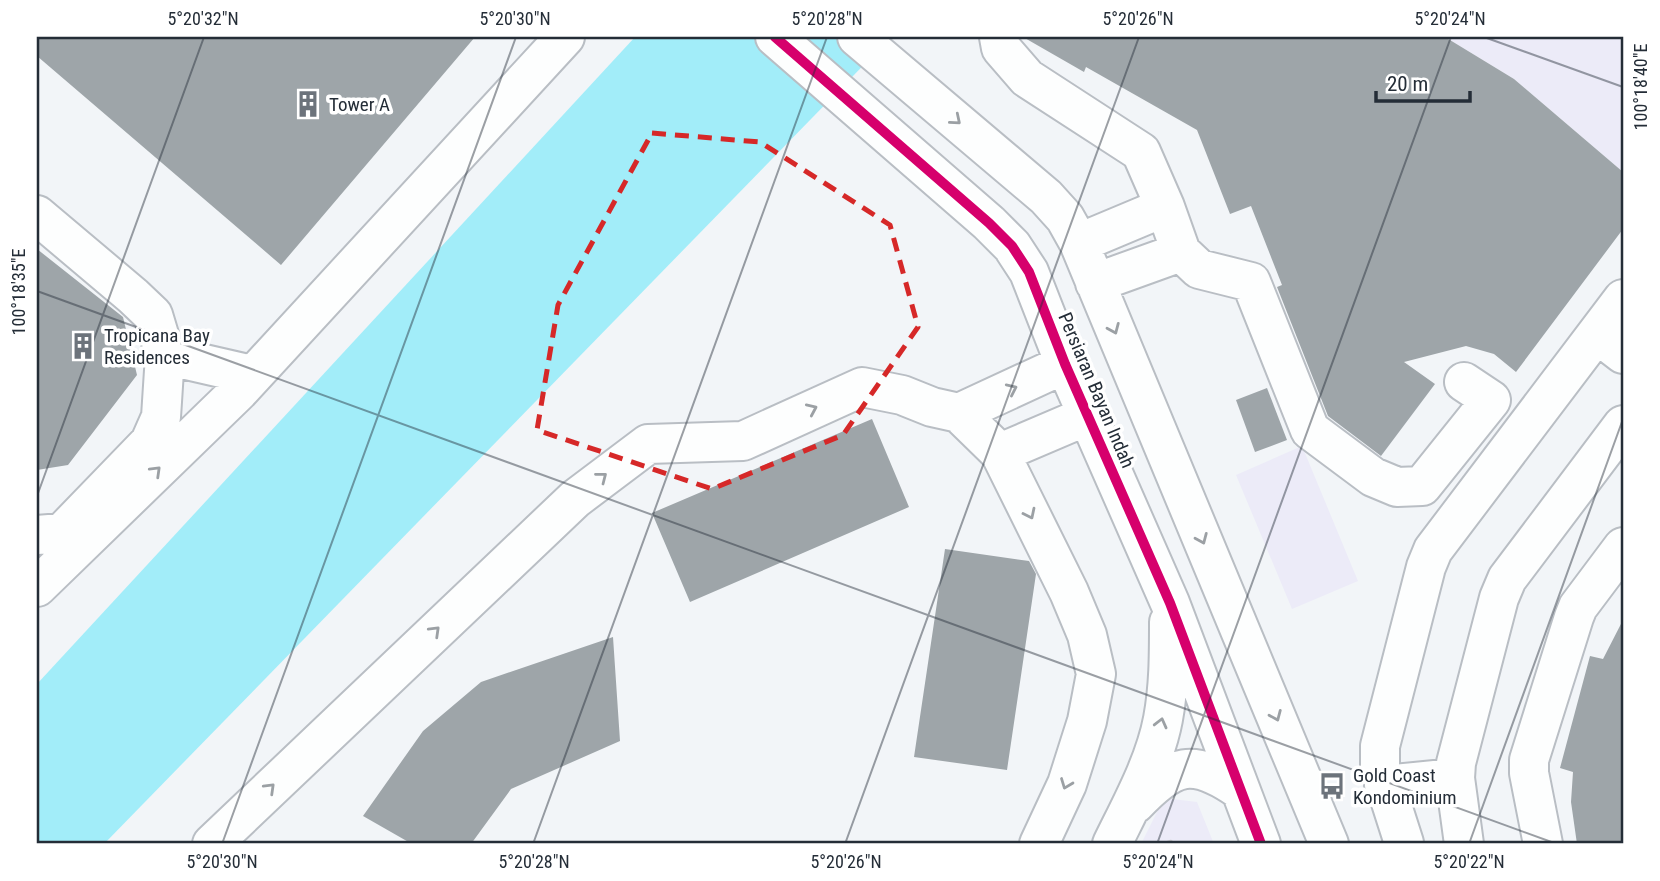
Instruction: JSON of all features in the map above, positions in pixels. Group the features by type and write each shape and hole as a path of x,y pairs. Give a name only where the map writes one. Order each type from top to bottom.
{"street":[{"path":"37,587 246,383 565,37"},
{"name":"Persiaran Bayan Indah","path":"775,37 989,223 1012,246 1028,272 1065,364 1170,603 1261,844"},
{"name":"Persiaran Bayan Indah","path":"857,37 1046,197 1065,218 1079,243 1329,844"},
{"path":"999,37 1001,48 1027,78 1141,152 1181,252 1199,269 1251,282 1310,430 1373,477 1397,487 1422,486 1492,400 1464,382"},
{"path":"1079,243 1165,207"},
{"path":"37,215 153,315 165,364 161,417 150,442 62,533 37,535"},
{"path":"1095,283 1181,252"},
{"path":"1404,843 1384,785 1380,768 1380,746 1426,567 1433,550 1610,344 1623,299"},
{"path":"165,364 246,383"},
{"path":"959,413 1065,364"},
{"path":"212,844 575,499 648,444 743,441 862,387 902,395 932,407 959,413 1000,453 1069,592 1087,635 1096,674 1087,721 1067,784 1039,844"},
{"path":"1000,453 1088,415"},
{"path":"1464,844 1455,778 1456,763 1499,598 1507,579 1623,425"},
{"path":"1543,844 1529,773 1529,760 1578,607 1623,547"},
{"path":"1112,844 1152,756 1163,722 1168,689 1170,603"},
{"path":"1197,675 1250,653"},
{"path":"1128,810 1156,782 1174,772 1194,767 1218,775 1240,790"},
{"path":"1384,785 1455,778"}],"path":[{"path":"1165,844 1175,844"}],"highlighted area":[{"path":"652,133 760,142 890,225 918,327 843,435 712,489 537,430 558,305"}],"shaded area":[{"path":"1445,37 1623,37 1623,172 1514,79"},
{"path":"1302,446 1358,581 1292,609 1236,475"},
{"path":"1164,798 1197,802 1214,844 1141,844"}],"water":[{"path":"635,37 891,37 104,844 37,844 37,684"}],"building":[{"path":"37,37 475,37 281,265 37,56"},
{"path":"1023,37 1445,37 1514,79 1623,172 1623,229 1516,372 1494,354 1466,346 1404,362 1435,384 1381,456 1328,416 1277,287 1282,285 1251,206 1230,214 1197,130 1086,67 1084,72"},
{"name":"Tropicana Bay Residences","path":"37,249 123,317 137,375 68,465 37,470"},
{"path":"1267,388 1287,440 1255,452 1236,400"},
{"path":"872,419 909,507 690,602 652,513"},
{"path":"945,549 1029,561 1036,574 1007,770 914,757"},
{"path":"1623,620 1623,844 1577,844 1571,802 1573,772 1560,768 1590,656 1603,659"},
{"path":"613,637 620,741 511,789 471,844 412,844 363,816 423,731 481,682"}],"cycle path":[{"path":"775,37 989,223 1012,246 1029,272 1065,364 1170,603 1261,844"}],"place":[{"name":"Tower A","path":"308,104"},
{"name":"Tropicana Bay Residences","path":"83,346"},
{"name":"Gold Coast Kondominium","path":"1332,786"}]}
